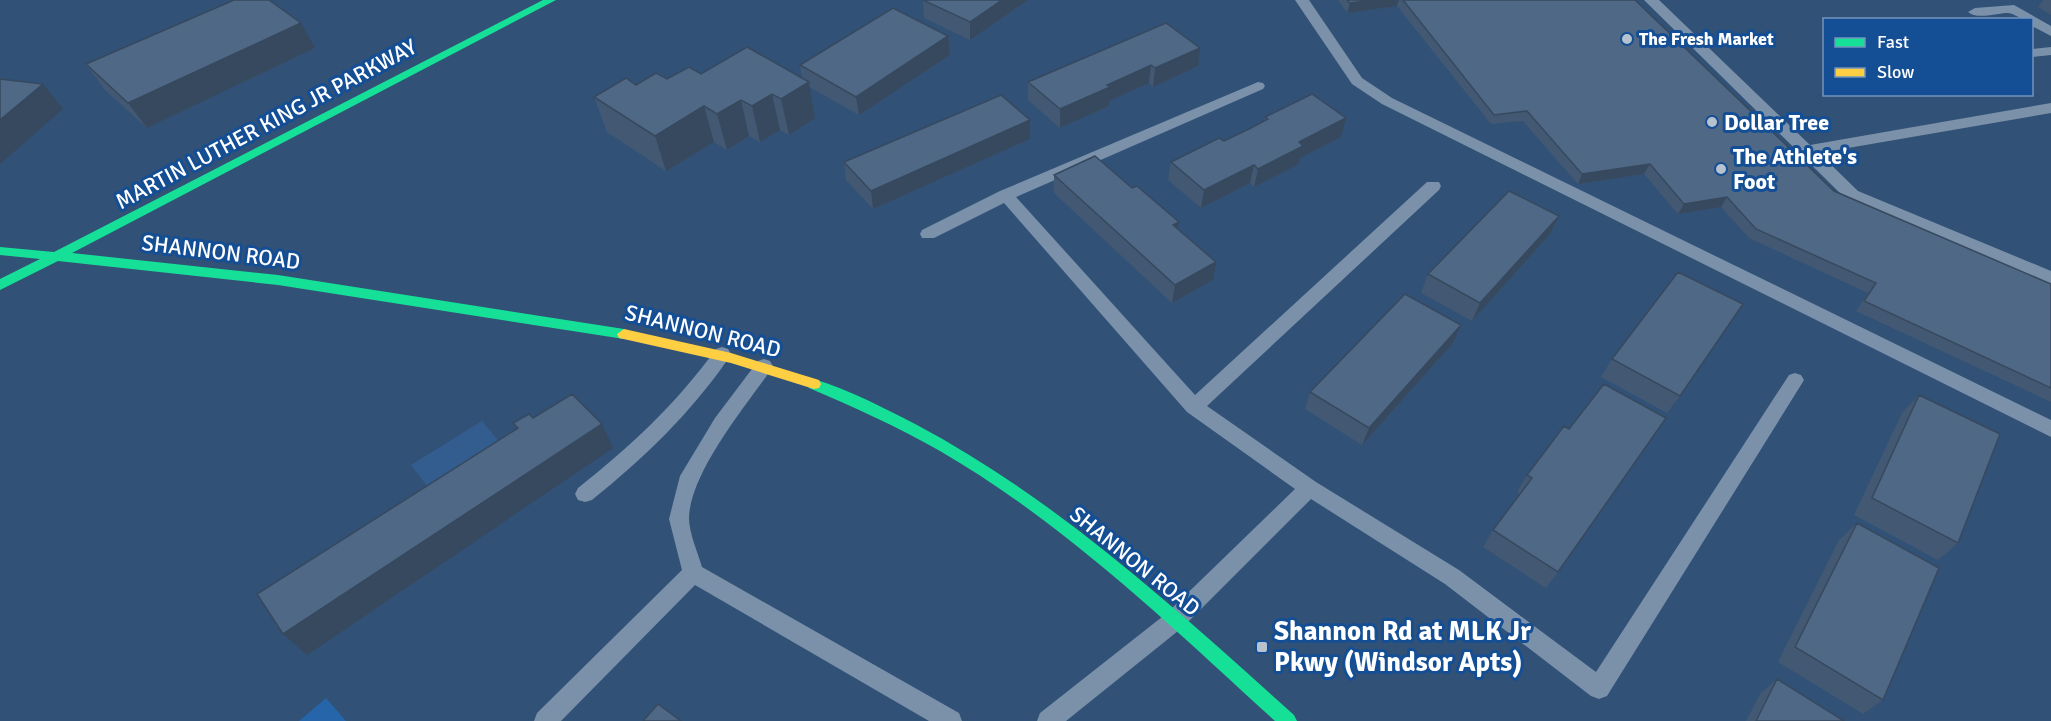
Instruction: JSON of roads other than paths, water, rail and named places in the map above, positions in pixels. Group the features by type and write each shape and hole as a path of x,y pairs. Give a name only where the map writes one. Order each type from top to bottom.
{"street":[{"name":"MARTIN LUTHER KING JR PARKWAY","path":"0,285 551,0"},
{"name":"SHANNON ROAD","path":"0,251 59,255 348,287 603,328 722,354 820,386 896,419 1020,495 1102,558 1288,721"}],"lane":[{"path":"1302,0 1357,81 1386,101 2051,429"},
{"path":"1651,0 1852,195 2051,278"},
{"path":"1975,12 2016,4 2029,18"},
{"path":"2033,21 2051,32"},
{"path":"2033,53 2051,51"},
{"path":"928,234 1006,195 1258,86"},
{"path":"1807,150 2051,108"},
{"path":"1194,407 1433,186"},
{"path":"1006,195 1194,407 1309,488 1452,578 1599,688 1795,380"},
{"path":"585,494 630,459 702,385 722,354"},
{"path":"764,366 722,423 690,476 678,519 693,573 951,721"},
{"path":"1048,721 1175,620 1309,488"},
{"path":"545,721 693,573"}],"place":[{"name":"The Fresh Market","path":"1627,39"},
{"name":"Dollar Tree","path":"1712,122"},
{"name":"The Athlete's Foot","path":"1721,169"},
{"name":"Shannon Rd at MLK Jr Pkwy (Windsor Apts)","path":"1262,647"}]}
